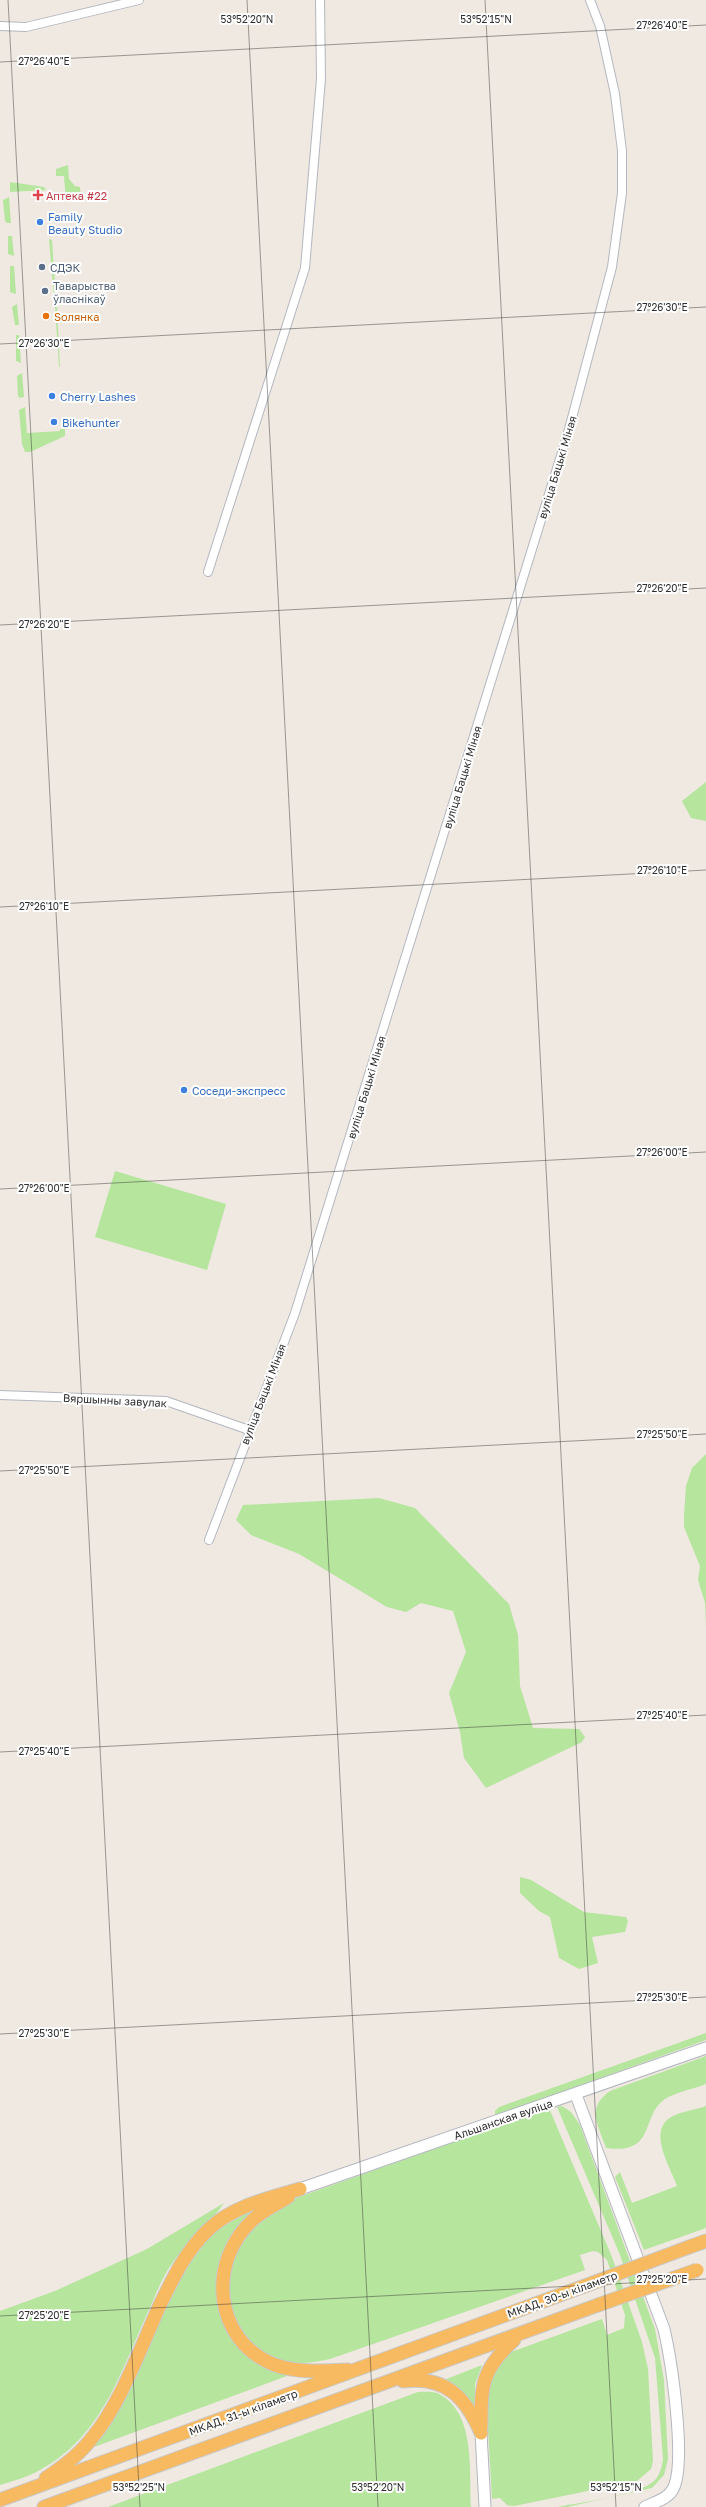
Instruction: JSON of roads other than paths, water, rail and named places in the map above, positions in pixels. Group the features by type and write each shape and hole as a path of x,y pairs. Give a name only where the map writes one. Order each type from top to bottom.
{"highway":[{"path":"300,2189 254,2218 234,2244 223,2269 221,2292 224,2312 235,2333 249,2350 276,2365 311,2371 358,2370"},
{"path":"31,2488 62,2467 92,2438 112,2407 174,2275 191,2248 210,2228 233,2212 264,2199 300,2189"},
{"name":"МКАД, 30-ы кіламетр","path":"485,2323 706,2241"},
{"name":"МКАД, 30-ы кіламетр","path":"492,2345 598,2305 702,2269"},
{"name":"МКАД, 31-ы кіламетр","path":"0,2500 485,2323"},
{"path":"481,2432 481,2404 487,2372 493,2360 519,2335"},
{"name":"МКАД, 31-ы кіламетр","path":"44,2507 492,2345"},
{"path":"385,2383 420,2380 442,2386 467,2405 481,2432"}],"main road":[{"name":"Альшанская вуліца","path":"300,2189 576,2095 706,2048"},
{"path":"576,2095 664,2328 672,2368 678,2475 671,2492 645,2507"},
{"path":"481,2432 485,2507"}],"street":[{"path":"0,26 26,27 139,0"},
{"path":"208,572 305,268 321,79 320,0"},
{"name":"вуліца Бацькі Міная","path":"209,1540 249,1430 295,1313 568,433 612,267 622,193 622,151 615,94 600,26 590,0"},
{"name":"Вяршынны завулак","path":"0,1395 166,1401 249,1430"}],"place":[{"name":"Аптека #22","path":"38,195"},
{"name":"Family Beauty Studio","path":"40,222"},
{"name":"СДЭК","path":"42,267"},
{"name":"Таварыства ўласнікаў","path":"45,291"},
{"name":"Sолянка","path":"46,316"},
{"name":"Cherry Lashes","path":"52,396"},
{"name":"Bikehunter","path":"54,422"},
{"name":"Соседи-экспресс","path":"184,1090"}]}
